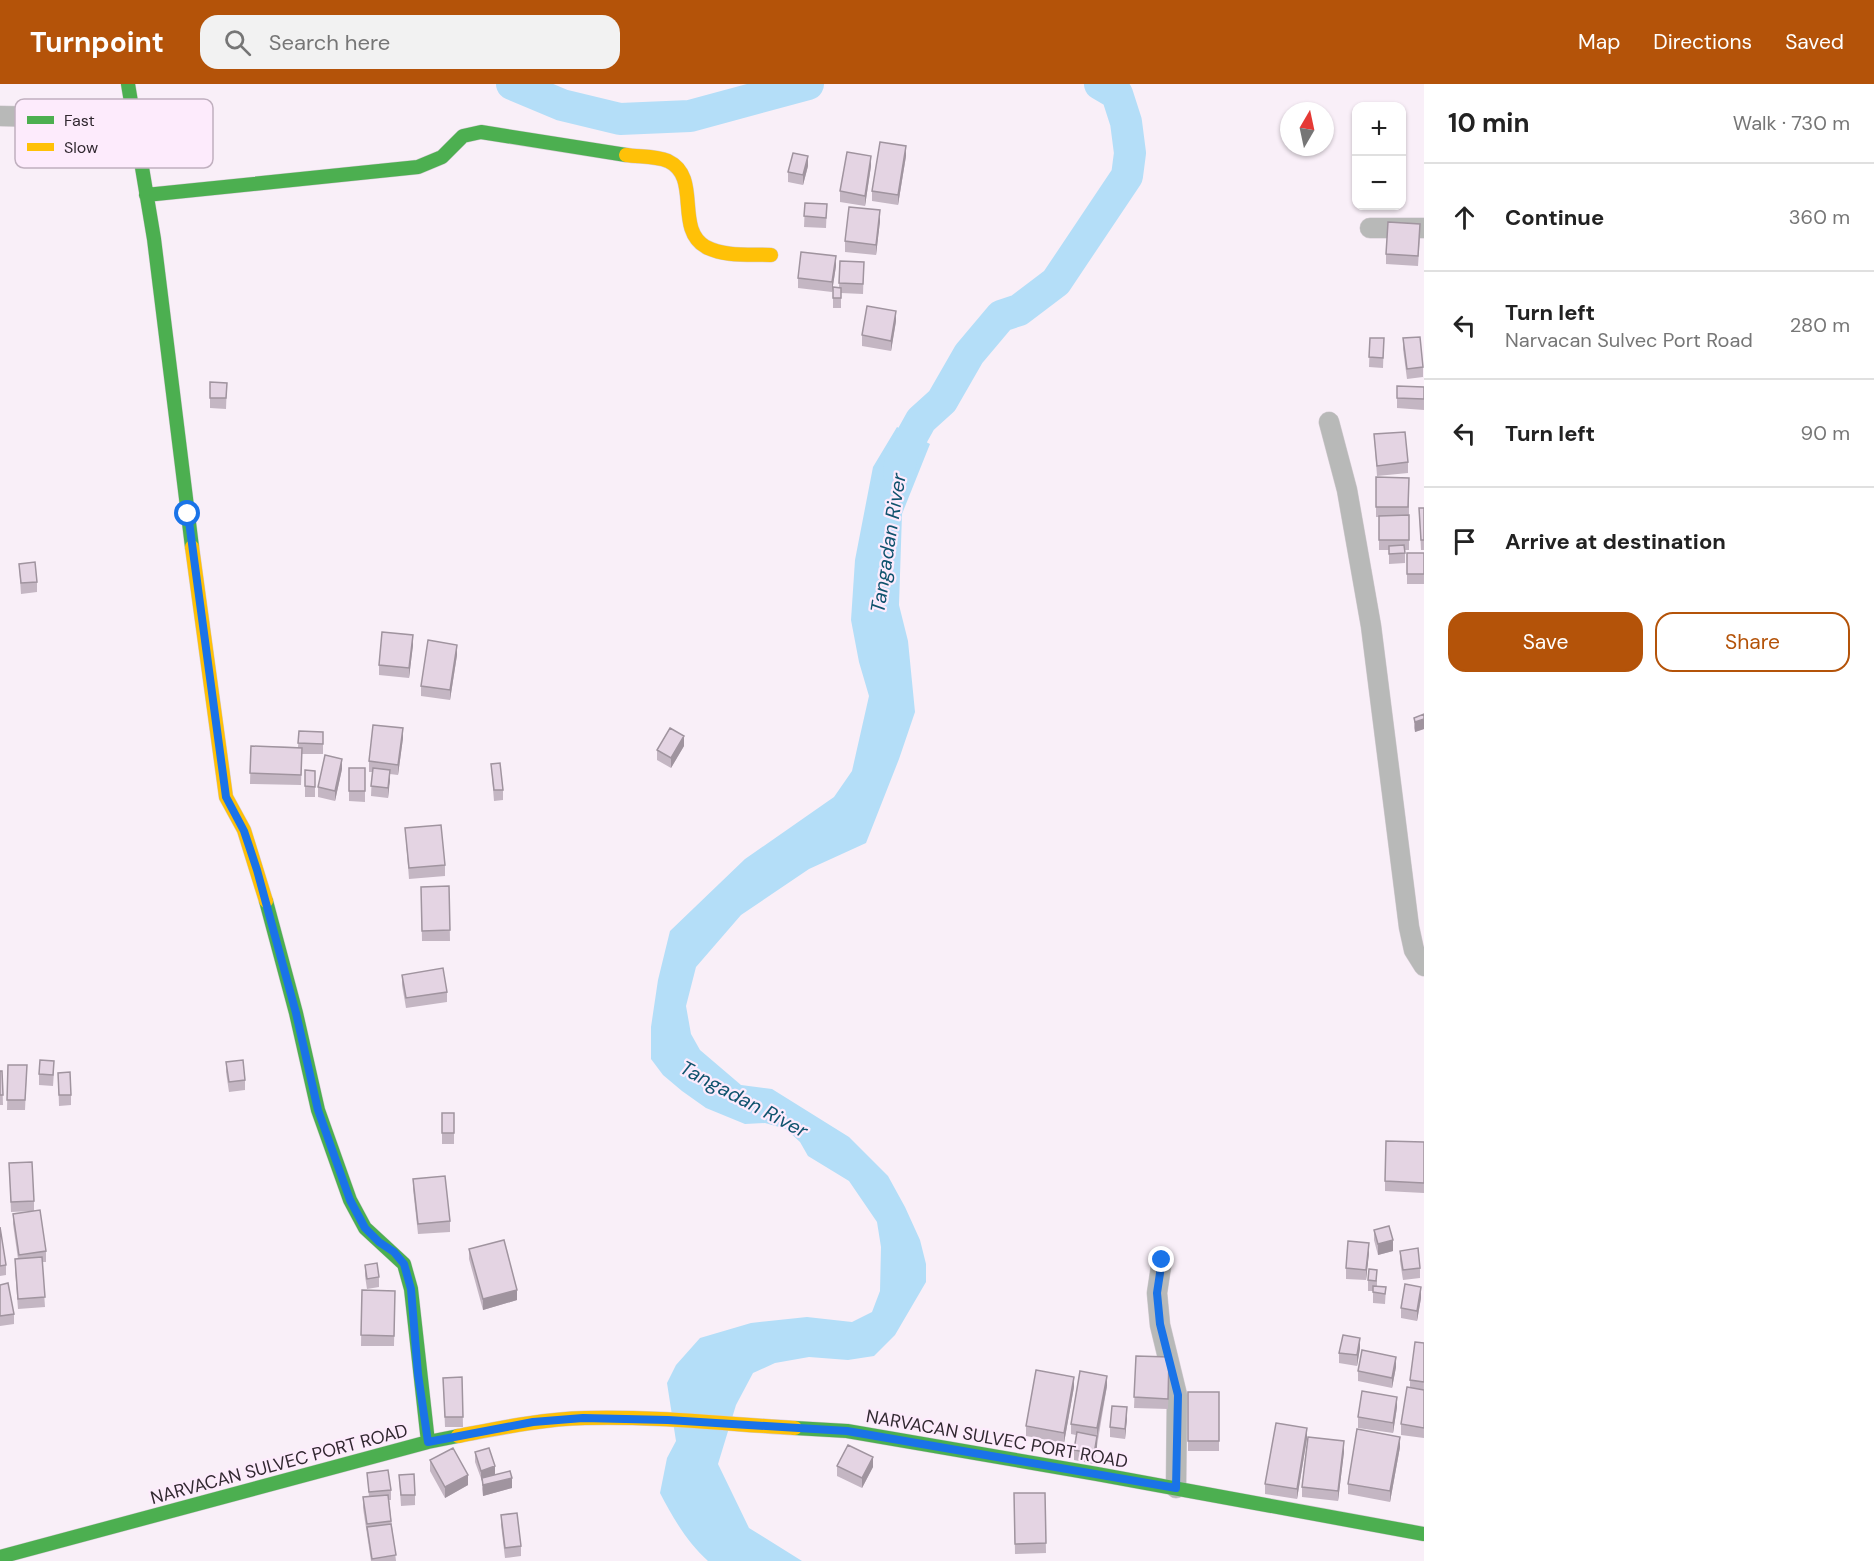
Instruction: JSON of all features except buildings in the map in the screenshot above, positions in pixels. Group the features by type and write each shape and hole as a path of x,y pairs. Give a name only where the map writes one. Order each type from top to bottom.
{"street":[{"path":"128,84 130,99"},
{"path":"0,116 15,116"},
{"path":"146,195 418,167 442,157 463,136 481,132 667,161 677,168 683,177 690,225 697,240 705,247 722,251 771,255"},
{"path":"141,168 154,239 226,797 244,831 257,870 296,1013 318,1110 350,1200 365,1228 379,1242 394,1252 404,1264 411,1289 418,1374 428,1442"},
{"path":"1370,228 1424,228"},
{"path":"1329,422 1347,490 1370,615 1409,927 1414,950 1424,966"},
{"path":"1162,1260 1157,1293 1160,1324 1178,1395 1176,1488"},
{"name":"NARVACAN SULVEC PORT ROAD","path":"0,1557 428,1442 533,1422 583,1418 668,1420 847,1431 1424,1534"}],"water":[{"path":"897,427 930,444 902,514 899,605 908,641 915,712 899,759 866,843 809,869 741,915 696,967 686,1006 691,1034 700,1050 741,1085 772,1089 849,1137 888,1176 920,1240 926,1264 926,1282 895,1335 874,1356 848,1360 809,1357 775,1363 753,1373 736,1405 718,1464 749,1528 802,1561 708,1561 681,1529 660,1493 667,1458 676,1441 667,1383 676,1365 700,1338 751,1323 807,1317 852,1322 872,1312 880,1291 881,1247 877,1222 849,1181 808,1156 800,1142 786,1129 765,1123 745,1124 706,1108 663,1075 651,1059 651,1027 658,980 670,931 745,859 834,797 852,771 869,696 859,662 851,620 855,560 873,467"}],"waterway":[{"name":"Tangadan River","path":"512,84 562,105 620,119 690,116 808,84"},
{"name":"Tangadan River","path":"899,474 901,456 921,420 942,401 969,354 1001,316 1019,310 1056,282 1127,176 1130,153 1126,122 1117,94 1100,84"}],"traffic: fast":[{"path":"128,84 131,99"},
{"path":"146,195 418,167 442,157 463,136 481,132 626,155"},
{"path":"142,168 154,239 192,547"},
{"path":"266,901 296,1013 318,1110 350,1200 365,1228 404,1264 411,1289 428,1442"},
{"path":"795,1428 847,1431 1424,1534"},
{"path":"0,1557 428,1442 458,1436"}],"traffic: slow":[{"path":"626,155 663,159 678,169 687,190 691,228 697,239 706,247 729,254 771,255"},
{"path":"192,547 226,797 244,830 266,901"},
{"path":"458,1436 537,1422 585,1418 664,1419 795,1428"}],"route":[{"path":"188,514 226,797 244,831 257,870 296,1013 318,1110 350,1200 365,1228 379,1242 394,1252 404,1264 411,1289 418,1374 428,1442 533,1422 583,1418 631,1418 847,1431 1176,1488 1178,1395 1160,1324 1157,1293 1162,1260"}]}
